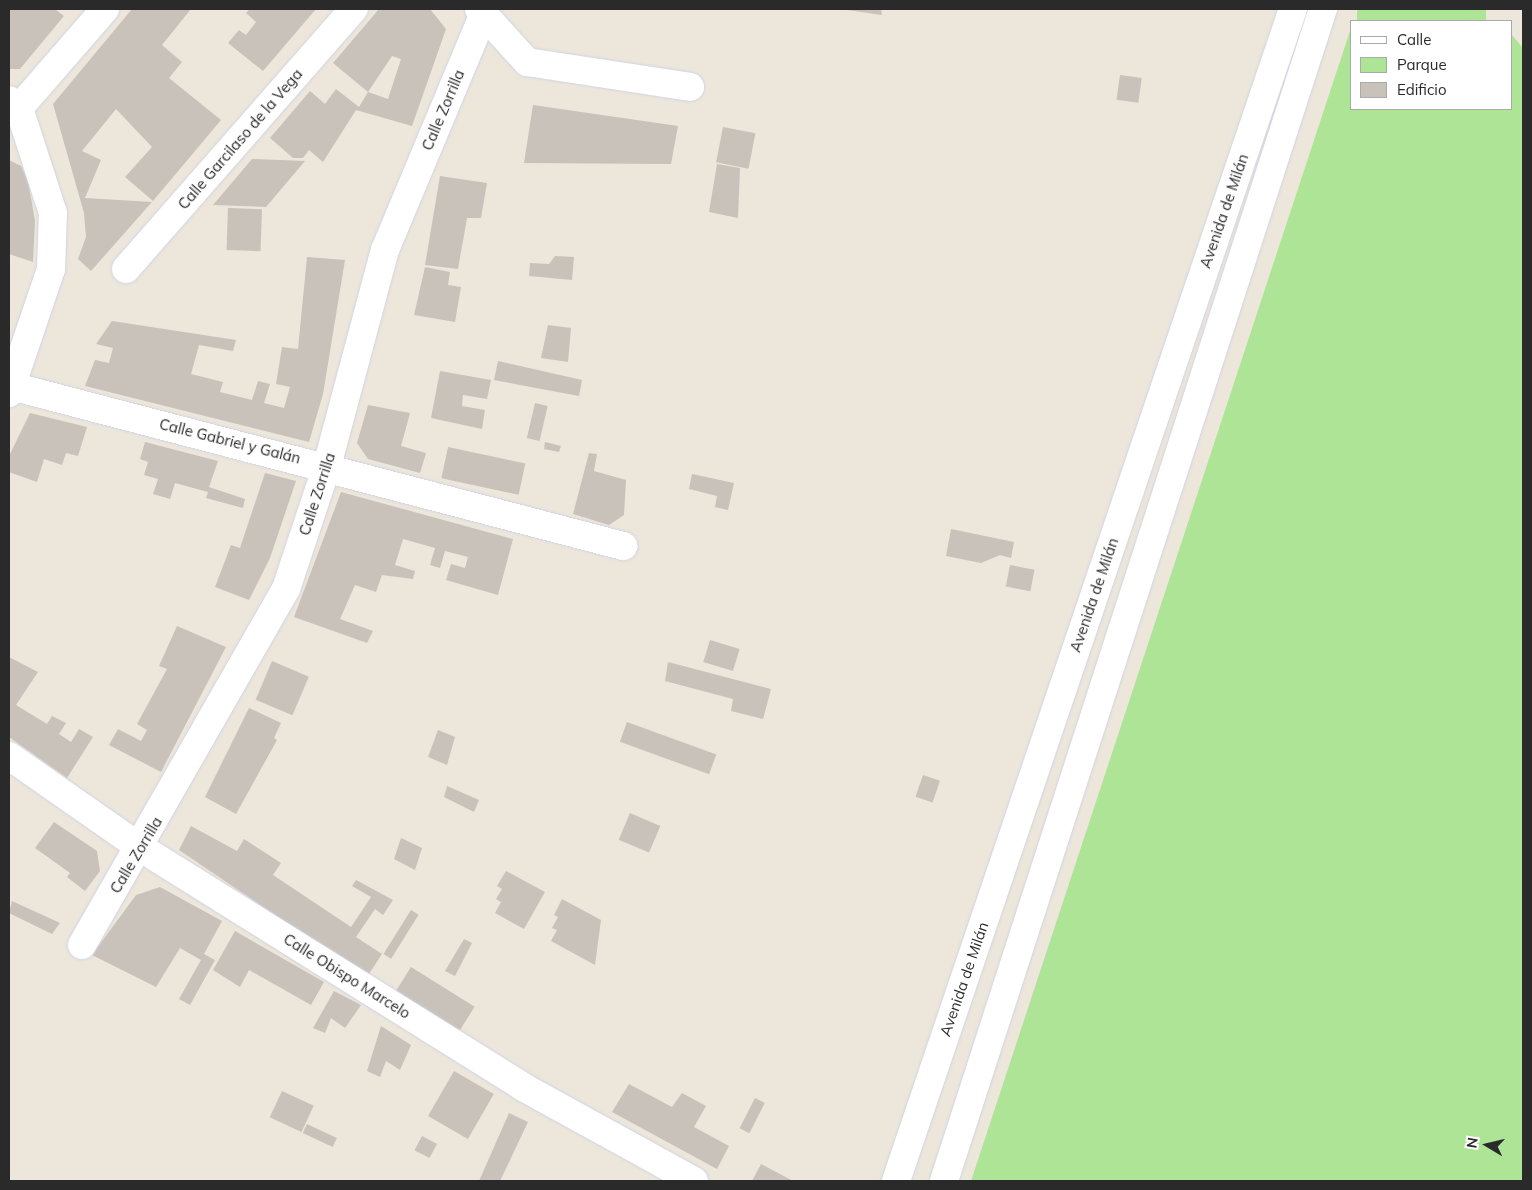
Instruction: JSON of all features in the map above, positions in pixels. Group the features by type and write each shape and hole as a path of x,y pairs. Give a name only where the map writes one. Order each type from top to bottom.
{"street":[{"path":"10,389 51,269 53,213 14,104 105,9"},
{"name":"Calle Garcilaso de la Vega","path":"126,269 354,9"},
{"name":"Avenida de Milán","path":"896,1181 1293,9"},
{"name":"Avenida de Milán","path":"944,1181 1323,9"},
{"path":"481,11 527,62 690,87"},
{"name":"Calle Zorrilla","path":"82,945 141,848 286,589 327,466 385,250 481,11"},
{"name":"Calle Gabriel y Galán","path":"10,389 327,466 623,546"},
{"name":"Calle Obispo Marcelo","path":"9,756 141,848 523,1087 694,1181"}],"green space":[{"path":"1357,9 1486,9 1486,20 1357,20"},
{"path":"1350,31 1350,110 1512,110 1512,35 1523,48 1523,1181 971,1181"}],"building":[{"path":"9,9 55,9 64,16 20,69 9,69"},
{"path":"132,9 191,9 162,45 182,62 169,78 221,120 153,201 125,177 152,147 116,109 82,151 101,160 85,198 152,202 91,271 78,259 86,237 84,213 53,104"},
{"path":"250,9 316,9 263,71 228,43 239,30 246,35 256,22 246,13"},
{"path":"379,9 430,9 446,29 412,126 356,110 323,162 309,150 303,158 293,158 270,138 310,91 325,104 336,89 359,107 368,92 333,63","holes":["392,56 401,59 388,99 368,92"]},
{"path":"881,9 882,15 847,10"},
{"path":"1120,75 1142,78 1138,103 1117,100"},
{"path":"533,105 678,126 671,164 524,163"},
{"path":"723,127 755,133 749,169 716,162"},
{"path":"252,159 305,161 266,207 213,205"},
{"path":"9,160 21,166 28,181 35,221 33,262 9,254"},
{"path":"717,164 740,168 738,218 709,212"},
{"path":"440,176 487,183 481,218 467,218 458,269 425,265"},
{"path":"228,208 262,209 261,251 227,250"},
{"path":"555,256 574,257 572,280 529,276 530,263 549,264"},
{"path":"307,257 345,260 323,394 309,442 85,386 95,360 109,363 113,348 96,344 112,321 236,340 233,351 199,345 191,374 223,382 220,392 252,400 258,381 270,384 264,403 284,408 290,387 276,384 282,347 298,349"},
{"path":"425,267 450,272 448,285 461,287 455,322 414,315"},
{"path":"548,325 571,328 568,362 541,358"},
{"path":"498,361 582,380 579,396 494,380"},
{"path":"440,371 491,380 487,399 463,395 462,406 485,410 482,429 431,418"},
{"path":"535,403 548,406 540,441 527,438"},
{"path":"368,405 410,413 401,446 426,453 420,473 368,459 357,443"},
{"path":"30,413 87,427 78,456 66,453 62,465 44,459 37,482 9,472 9,456"},
{"path":"145,442 218,461 209,487 245,499 243,508 206,498 208,492 175,483 170,499 153,494 158,479 144,475 148,462 140,459"},
{"path":"545,442 561,446 559,452 544,449"},
{"path":"448,447 525,463 519,495 441,478"},
{"path":"589,453 597,454 594,471 626,480 624,515 609,525 573,514"},
{"path":"265,473 296,481 270,558 249,600 215,587 231,545 240,548"},
{"path":"692,474 734,483 728,510 715,507 717,496 689,489"},
{"path":"341,492 513,539 498,595 446,580 451,564 465,568 468,557 445,551 440,568 430,565 435,548 403,539 395,565 415,571 413,579 382,575 376,592 355,585 340,619 373,631 367,643 294,617"},
{"path":"951,529 1014,542 1011,558 1000,555 981,563 946,556"},
{"path":"1010,565 1035,570 1030,591 1006,587"},
{"path":"177,626 226,647 161,772 109,745 118,729 141,741 147,730 137,724 167,669 159,666"},
{"path":"710,640 740,649 733,671 703,662"},
{"path":"9,657 38,672 16,705 47,724 52,716 66,723 59,734 71,742 79,729 93,737 67,778 9,737"},
{"path":"272,661 309,677 292,715 256,700"},
{"path":"668,662 771,689 763,719 731,711 733,699 665,681"},
{"path":"249,708 281,723 274,738 277,740 236,814 205,797"},
{"path":"627,722 716,754 709,774 620,742"},
{"path":"438,730 455,737 447,765 428,757"},
{"path":"923,775 940,781 933,803 916,797"},
{"path":"447,786 479,800 474,812 444,797"},
{"path":"630,813 660,826 649,853 619,840"},
{"path":"54,822 97,851 100,871 85,891 67,877 70,873 35,848"},
{"path":"191,826 237,851 244,839 281,863 273,875 351,927 371,897 352,886 356,880 393,900 383,915 375,909 356,937 382,954 367,977 179,850"},
{"path":"401,838 422,848 415,870 394,859"},
{"path":"506,871 545,892 524,929 495,913 501,902 496,899 502,889 497,886"},
{"path":"160,887 222,921 204,954 215,960 190,1005 179,999 201,960 180,948 156,987 92,955 136,895"},
{"path":"562,899 601,920 595,965 551,941 557,930 552,928 558,917 554,915"},
{"path":"12,901 60,923 52,934 9,913"},
{"path":"411,910 419,915 391,959 383,954"},
{"path":"235,931 324,982 311,1005 249,970 240,987 213,970"},
{"path":"464,939 472,943 455,976 445,971"},
{"path":"411,967 475,1007 459,1032 395,992"},
{"path":"334,991 361,1005 345,1028 331,1018 325,1033 313,1028"},
{"path":"381,1026 411,1045 400,1070 386,1061 380,1077 367,1071"},
{"path":"454,1071 494,1094 468,1139 428,1116"},
{"path":"629,1084 672,1107 682,1093 706,1106 694,1127 729,1146 717,1169 612,1112"},
{"path":"282,1091 314,1106 301,1132 270,1117"},
{"path":"755,1098 765,1103 749,1133 740,1128"},
{"path":"509,1113 528,1122 500,1181 479,1181"},
{"path":"307,1124 337,1138 333,1147 303,1133"},
{"path":"422,1136 437,1144 429,1158 414,1150"},
{"path":"761,1164 793,1181 752,1181"}]}
